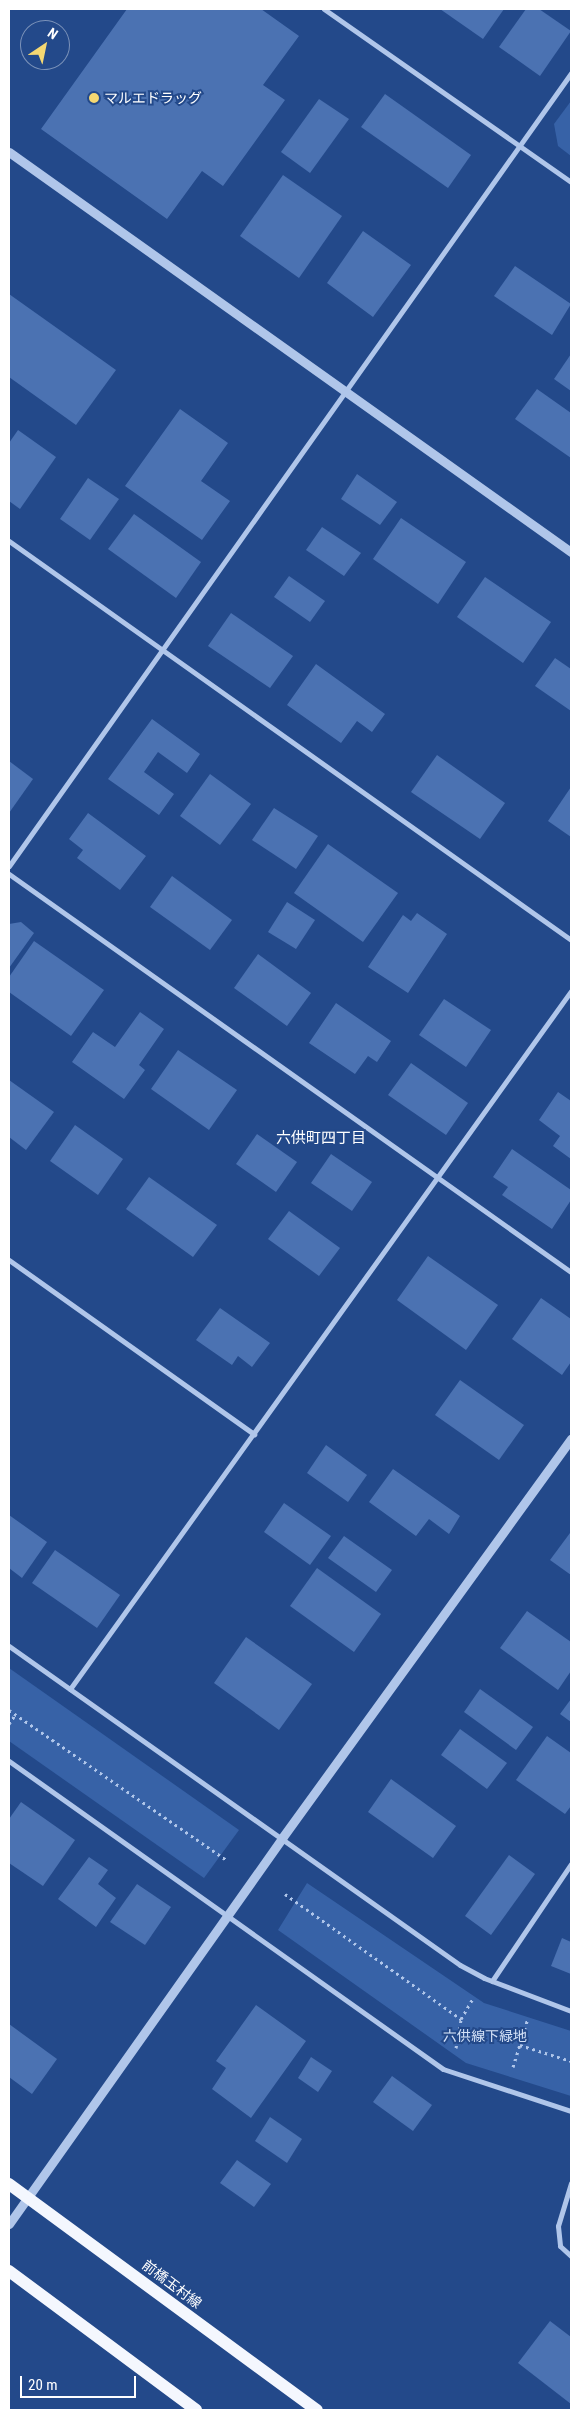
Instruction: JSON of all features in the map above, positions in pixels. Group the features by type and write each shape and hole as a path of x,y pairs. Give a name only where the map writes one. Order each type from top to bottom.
{"main road":[{"name":"前橋玉村線","path":"9,2184 317,2410"},
{"path":"9,2271 196,2410"}],"street":[{"path":"324,9 571,182"},
{"path":"9,866 571,73"},
{"path":"9,152 571,552"},
{"path":"9,541 571,940"},
{"path":"9,874 571,1272"},
{"path":"70,1689 571,991"},
{"path":"9,1260 254,1434"},
{"path":"9,2224 226,1915 571,1439"},
{"path":"9,1646 460,1964 484,1978 534,1999 571,2011"},
{"path":"9,1761 434,2063 451,2072 571,2111"},
{"path":"492,1981 571,1864"},
{"path":"571,2184 558,2226 560,2246 571,2256"}],"path":[{"path":"9,1710 228,1861"},
{"path":"9,1724 15,1715"},
{"path":"285,1894 461,2019"},
{"path":"451,2072 461,2019 484,1978"},
{"path":"506,2090 534,1999"},
{"path":"520,2045 571,2061"}],"green space":[{"path":"571,101 571,156 558,146 554,124"},
{"path":"9,1668 239,1830 204,1878 9,1741"},
{"name":"六供線下緑地","path":"307,1883 484,2003 571,2031 571,2096 466,2063 278,1930"}],"building":[{"path":"127,9 261,9 299,36 263,85 285,100 223,186 202,171 167,219 41,129"},
{"path":"440,9 504,9 483,39"},
{"path":"526,9 539,9 571,31 540,76 499,47"},
{"path":"385,94 471,155 448,188 361,127"},
{"path":"319,99 349,119 310,173 281,152"},
{"path":"283,175 342,216 299,278 240,236"},
{"path":"363,231 411,265 373,317 327,283"},
{"path":"515,266 571,304 552,335 494,296"},
{"path":"9,294 116,370 76,425 9,377"},
{"path":"571,354 571,391 554,379"},
{"path":"537,389 571,413 571,458 515,419"},
{"path":"180,409 228,443 201,481 230,501 202,540 125,486"},
{"path":"18,430 56,457 20,509 9,501 9,443"},
{"path":"357,474 397,502 380,525 341,499"},
{"path":"88,478 119,499 90,540 60,519"},
{"path":"134,514 201,562 176,598 108,549"},
{"path":"401,518 466,562 438,604 373,559"},
{"path":"322,527 361,553 344,576 306,550"},
{"path":"289,576 325,601 310,622 274,597"},
{"path":"485,577 551,622 523,663 457,617"},
{"path":"231,613 293,656 270,688 208,646"},
{"path":"555,658 571,669 571,711 535,686"},
{"path":"316,664 385,714 372,732 357,721 341,743 287,705"},
{"path":"152,719 200,754 187,773 158,752 144,772 174,794 159,815 108,779"},
{"path":"437,755 505,803 480,839 411,792"},
{"path":"9,761 33,779 9,813"},
{"path":"210,774 251,804 220,845 180,816"},
{"path":"571,787 571,837 548,821"},
{"path":"274,808 318,836 296,869 252,840"},
{"path":"88,813 146,856 120,890 77,858 83,850 69,839"},
{"path":"328,844 398,893 363,942 294,893"},
{"path":"172,876 232,920 210,950 150,907"},
{"path":"287,902 315,920 296,949 268,932"},
{"path":"417,913 447,934 408,993 368,967 403,915 411,921"},
{"path":"21,922 34,933 9,968 9,924"},
{"path":"34,941 104,990 71,1036 9,992 9,977"},
{"path":"258,954 311,993 287,1026 234,988"},
{"path":"444,999 491,1030 466,1067 419,1035"},
{"path":"336,1003 391,1041 377,1062 368,1056 355,1074 309,1043"},
{"path":"140,1012 164,1029 139,1065 145,1070 124,1099 72,1062 93,1032 115,1047"},
{"path":"178,1050 237,1090 209,1130 151,1089"},
{"path":"411,1063 468,1103 446,1135 388,1095"},
{"path":"9,1080 54,1112 26,1150 9,1137"},
{"path":"558,1092 571,1101 571,1159 553,1146 560,1136 539,1120"},
{"path":"75,1125 123,1159 98,1195 50,1161"},
{"path":"257,1134 297,1162 276,1192 236,1164"},
{"path":"512,1149 571,1190 571,1200 552,1229 502,1195 508,1187 493,1177"},
{"path":"331,1154 372,1182 352,1211 311,1183"},
{"path":"149,1177 217,1225 193,1257 126,1209"},
{"path":"289,1211 340,1248 319,1276 268,1239"},
{"path":"428,1256 498,1305 466,1350 397,1300"},
{"path":"541,1298 571,1319 571,1362 562,1375 512,1339"},
{"path":"220,1308 270,1343 252,1367 238,1356 232,1365 196,1340"},
{"path":"460,1380 524,1425 499,1460 435,1415"},
{"path":"326,1445 367,1475 348,1502 307,1473"},
{"path":"393,1469 460,1516 449,1534 429,1519 416,1536 369,1502"},
{"path":"284,1503 331,1536 310,1565 264,1532"},
{"path":"9,1515 47,1542 22,1578 9,1568"},
{"path":"571,1534 571,1575 550,1560"},
{"path":"344,1536 392,1570 376,1592 328,1558"},
{"path":"55,1550 120,1595 97,1628 32,1583"},
{"path":"317,1568 381,1614 354,1652 290,1606"},
{"path":"527,1611 571,1642 571,1671 558,1690 500,1648"},
{"path":"246,1637 312,1684 279,1730 214,1683"},
{"path":"480,1689 533,1727 516,1750 464,1712"},
{"path":"571,1699 571,1722 560,1714"},
{"path":"460,1729 507,1763 487,1789 441,1755"},
{"path":"547,1736 571,1753 571,1806 565,1814 516,1780"},
{"path":"391,1779 456,1826 433,1858 368,1812"},
{"path":"21,1802 75,1840 43,1886 9,1863 9,1819"},
{"path":"509,1855 535,1874 491,1935 465,1916"},
{"path":"89,1857 108,1870 98,1884 116,1898 96,1927 58,1899"},
{"path":"137,1884 171,1907 145,1945 110,1922"},
{"path":"562,1938 571,1942 571,1974 551,1966"},
{"path":"256,2005 306,2041 251,2118 212,2089 226,2068 216,2061"},
{"path":"9,2024 57,2059 32,2094 9,2077"},
{"path":"311,2057 332,2071 318,2092 298,2078"},
{"path":"392,2076 432,2105 413,2131 373,2102"},
{"path":"270,2117 302,2139 287,2163 255,2141"},
{"path":"237,2160 271,2184 254,2207 220,2183"},
{"path":"550,2321 571,2337 571,2404 518,2363"}],"place":[{"name":"マルエドラッグ","path":"94,98"}],"district":[{"name":"六供町四丁目","path":"321,1139"}]}
